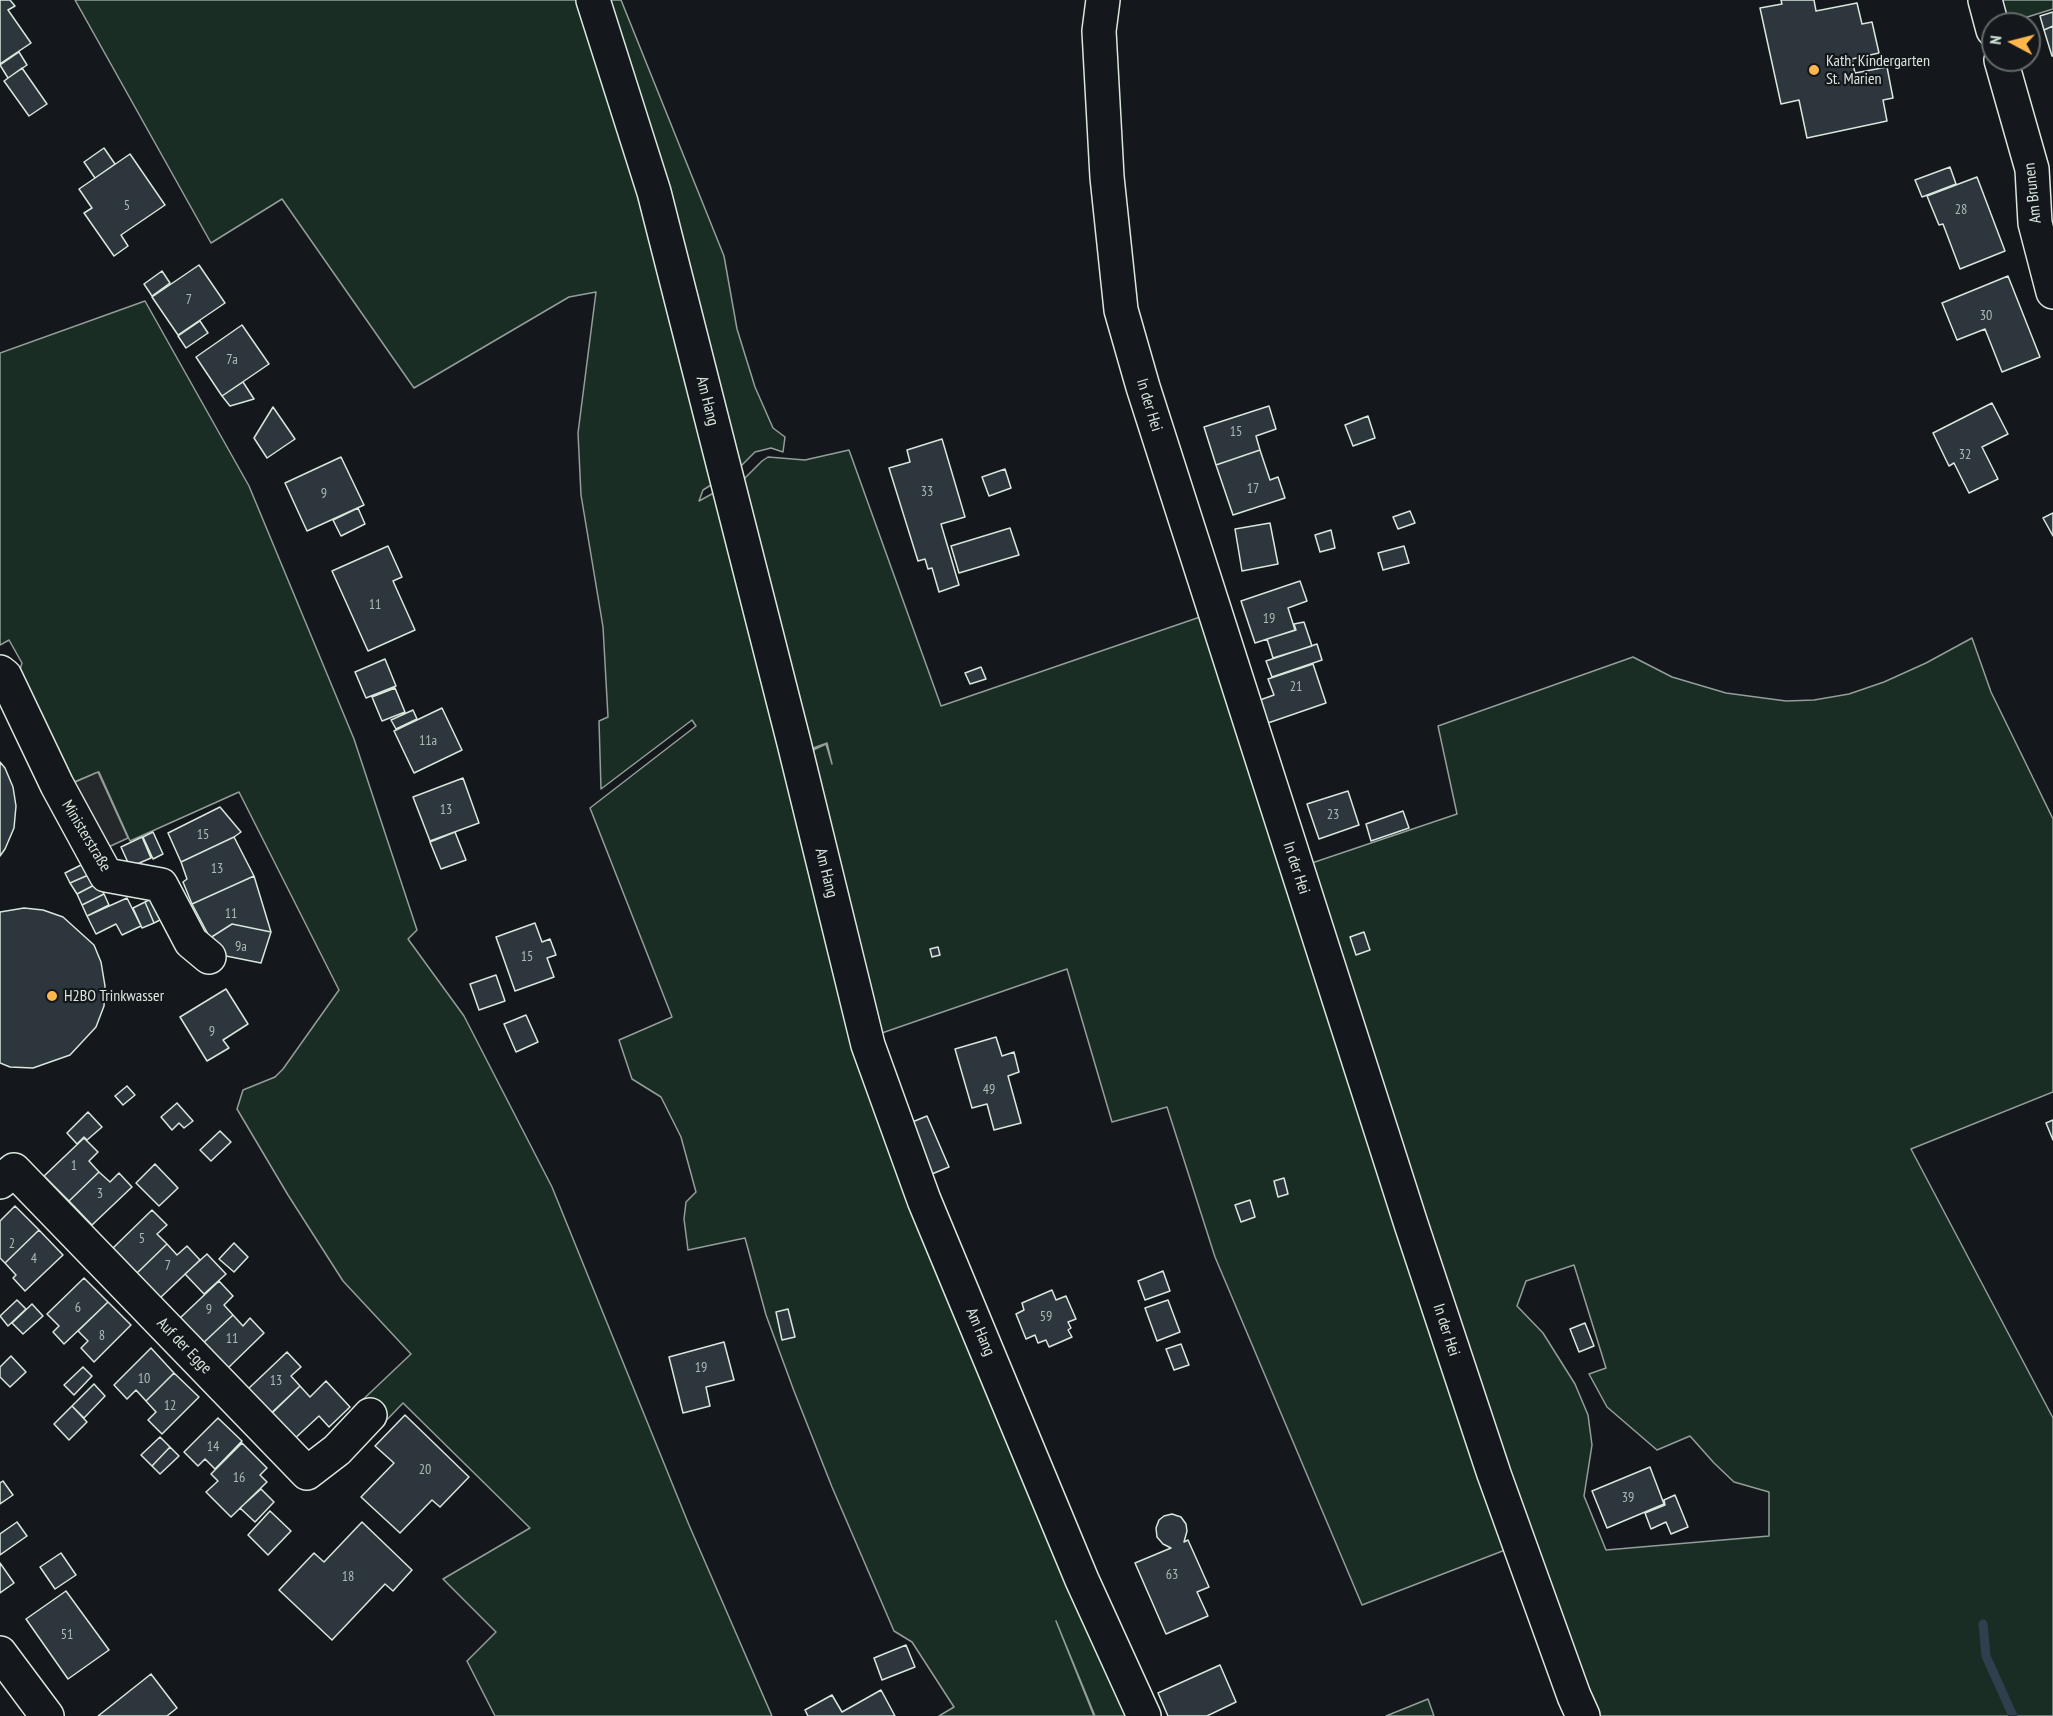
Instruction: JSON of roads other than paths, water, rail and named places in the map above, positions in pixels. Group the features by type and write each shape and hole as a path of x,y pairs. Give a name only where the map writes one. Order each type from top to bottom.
{"street":[{"name":"Am Hang","path":"593,0 654,192 868,1045 924,1200 1082,1580 1144,1716"},
{"name":"In der Hei","path":"1103,0 1099,31 1107,177 1121,310 1143,387 1415,1235 1494,1474 1583,1716"},
{"name":"Am Brunen","path":"2004,72 2032,169 2035,223 2053,292"},
{"name":"Ministerstraße","path":"0,672 5,676 57,785 106,875 161,885 191,942 209,957"},
{"name":"Auf der Egge","path":"0,1182 14,1170 307,1473 337,1450 370,1416"},
{"path":"0,1653 46,1716"}],"waterway":[{"path":"1983,1624 1986,1656 2013,1716"}],"place":[{"name":"Kath. Kindergarten St. Marien","path":"1814,70"},
{"name":"H2BO Trinkwasser","path":"52,996"}]}
